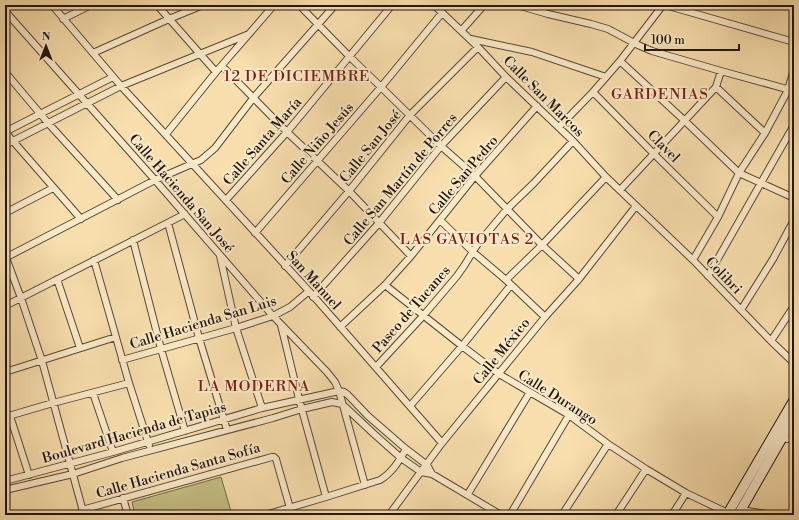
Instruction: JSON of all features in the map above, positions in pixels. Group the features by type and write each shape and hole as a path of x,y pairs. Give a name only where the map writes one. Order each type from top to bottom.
{"main road":[{"path":"728,514 794,400"},
{"path":"740,513 794,417"}],"street":[{"name":"San Manuel","path":"52,5 121,86 309,291 442,443"},
{"path":"63,18 91,5"},
{"path":"157,5 216,72"},
{"path":"93,53 203,5"},
{"path":"166,134 216,72 274,5"},
{"path":"299,5 410,116 475,176 542,244 580,279"},
{"path":"83,512 42,361 21,298 5,257 155,180 201,160 215,148 254,98 335,5"},
{"name":"Calle Santa María","path":"226,200 287,132 392,5"},
{"name":"Calle San Marcos","path":"434,5 470,39 506,77 559,127 636,206"},
{"path":"461,31 484,5"},
{"path":"517,5 608,29 652,51 791,91"},
{"path":"559,127 593,92 620,61 664,5 794,42"},
{"name":"Calle Hacienda San José","path":"5,11 185,214 273,316 335,382 339,391 365,485"},
{"name":"Calle Niño Jesús","path":"255,233 381,87 442,13"},
{"path":"5,145 121,86 249,34"},
{"path":"470,39 532,52 606,77"},
{"name":"Calle San José","path":"285,266 410,116 478,47"},
{"path":"620,61 738,174 794,198"},
{"path":"222,66 287,132 349,191 411,256"},
{"path":"693,260 718,217 738,174 791,91 794,69"},
{"path":"620,190 716,87 720,71"},
{"path":"5,72 40,114 118,200"},
{"path":"81,219 5,132 114,77"},
{"name":"Calle San Martín de Porres","path":"313,297 379,223 441,146 506,77"},
{"path":"716,87 765,133"},
{"name":"Clavel","path":"593,92 718,217"},
{"name":"Calle San Pedro","path":"340,327 385,285 411,256 475,176 536,106"},
{"path":"708,276 794,125"},
{"name":"Paseo de Tucanes","path":"376,367 457,276 477,244 507,209 550,167 573,141"},
{"path":"410,406 462,346 508,283 542,244 606,176"},
{"path":"5,213 53,188"},
{"name":"Colibri","path":"636,206 693,260 794,363"},
{"name":"Calle México","path":"389,515 442,443 545,317 580,279 636,206"},
{"path":"5,306 185,214"},
{"path":"440,220 545,317"},
{"path":"741,310 773,259 794,220"},
{"path":"168,223 199,338 227,430"},
{"path":"133,240 161,349 185,431"},
{"path":"220,254 236,328 262,408"},
{"path":"94,260 122,360 150,450"},
{"path":"57,279 80,348"},
{"name":"Calle Durango","path":"385,285 499,374 569,415 608,444 646,469 686,493 728,514"},
{"name":"Calle Hacienda San Luis","path":"122,360 273,316 290,307 309,291"},
{"path":"771,341 794,306"},
{"path":"281,324 299,399 326,497"},
{"path":"5,372 116,337"},
{"path":"29,474 7,417 129,383"},
{"name":"Calle Hacienda San José","path":"339,391 348,395 368,416 426,465 432,474"},
{"name":"Boulevard Hacienda de Tapias","path":"5,481 113,452 262,408 339,391"},
{"path":"468,494 530,392"},
{"path":"93,393 113,452"},
{"name":"Boulevard Hacienda de Tapias","path":"5,490 73,474 150,450 302,409 332,402 342,404"},
{"path":"342,404 401,458 421,472 432,474 501,515"},
{"path":"510,515 569,415"},
{"path":"782,438 794,440"},
{"path":"562,515 608,444"},
{"path":"265,515 380,480 387,476 406,449"},
{"name":"Calle Hacienda Santa Sofía","path":"83,512 123,498 274,457 276,459 290,508"},
{"path":"616,515 646,469"},
{"path":"672,515 686,493"},
{"path":"123,498 128,515"},
{"path":"740,513 774,515"}],"shaded area":[{"path":"221,477 232,515 135,515 132,502"}],"district":[{"name":"12 DE DICIEMBRE","path":"297,76"},
{"name":"GARDENIAS","path":"660,94"},
{"name":"LAS GAVIOTAS 2","path":"467,239"},
{"name":"LA MODERNA","path":"254,386"}]}
